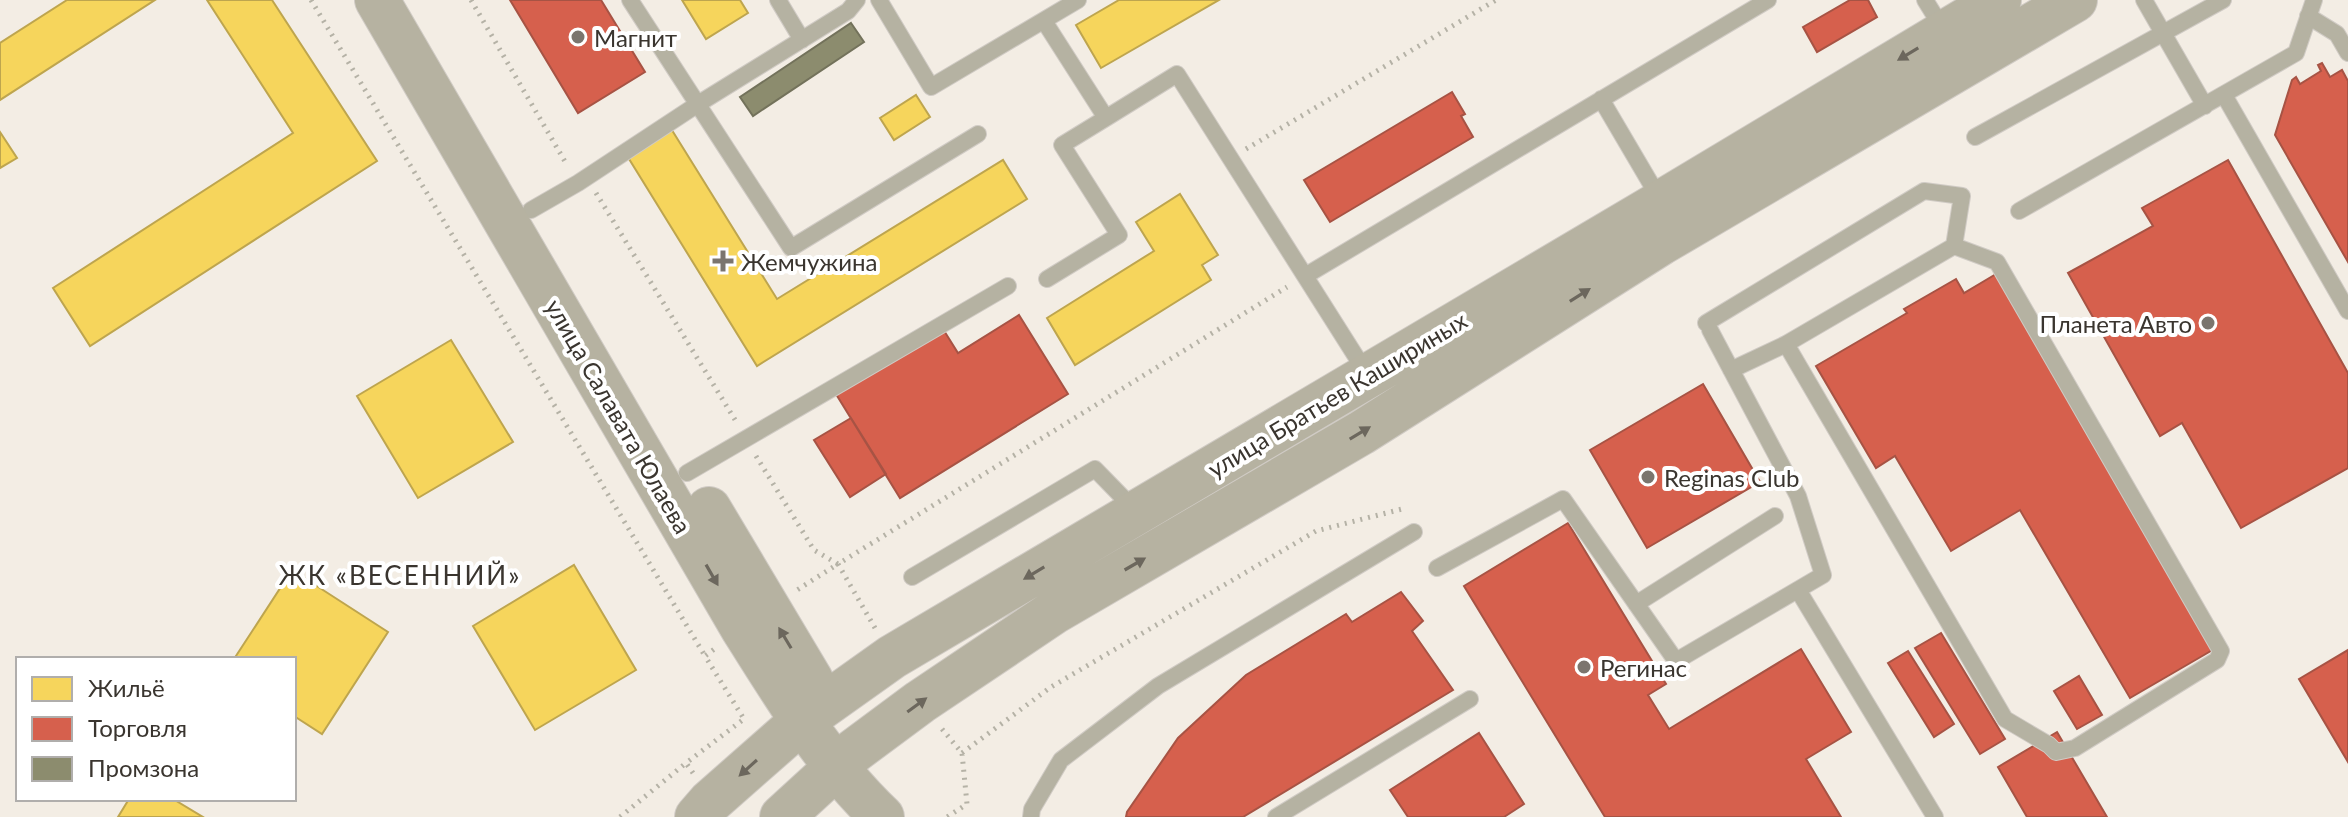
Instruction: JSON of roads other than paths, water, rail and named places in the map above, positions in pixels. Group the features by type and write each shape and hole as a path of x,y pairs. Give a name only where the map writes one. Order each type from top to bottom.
{"main road":[{"name":"улица Салавата Юлаева","path":"377,0 743,629 814,713 882,817"},
{"name":"улица Салавата Юлаева","path":"409,0 687,473 814,713"},
{"name":"улица Братьев Кашириных","path":"697,817 710,802 814,713 892,657 1662,202 1935,16 1999,0"},
{"name":"улица Братьев Кашириных","path":"782,817 846,760 920,702 1054,612 1361,433 1661,243 2075,0"},
{"path":"1184,485 1206,522"},
{"name":"улица Салавата Юлаева","path":"846,760 894,817"}],"lane":[{"path":"630,0 791,248 978,134"},
{"path":"778,0 802,40"},
{"path":"531,210 848,11 857,0"},
{"path":"879,0 931,87 1053,11 1078,0"},
{"path":"1305,276 1768,0"},
{"path":"2144,0 2205,106"},
{"path":"1975,137 2223,0"},
{"path":"2019,211 2296,53 2311,8 2337,34 2348,53"},
{"path":"1053,11 1106,118"},
{"path":"1047,279 1119,235 1062,145 1177,74 1368,375"},
{"path":"2224,95 2348,311"},
{"path":"1601,99 1662,202"},
{"path":"1437,568 1563,499 1676,661 1823,575 1798,496 1708,326 1924,191 1962,196 1954,246"},
{"path":"1786,344 2005,719 2056,752 2075,748 2217,660 2221,651 1997,262 1954,246"},
{"path":"1731,370 1786,344 1954,246"},
{"path":"687,473 1008,286"},
{"path":"912,577 1095,469 1137,513"},
{"path":"1636,604 1775,516"},
{"path":"1031,817 1032,809 1061,760 1158,686 1414,532"},
{"path":"1798,590 1935,817"},
{"path":"1276,817 1470,699"}],"place":[{"name":"Магнит","path":"578,37"},
{"name":"Жемчужина","path":"723,261"},
{"name":"Планета Авто","path":"2208,323"},
{"name":"Reginas Club","path":"1648,477"},
{"name":"Регинас","path":"1584,667"}],"district":[{"name":"ЖК «ВЕСЕННИЙ»","path":"400,575"}]}
